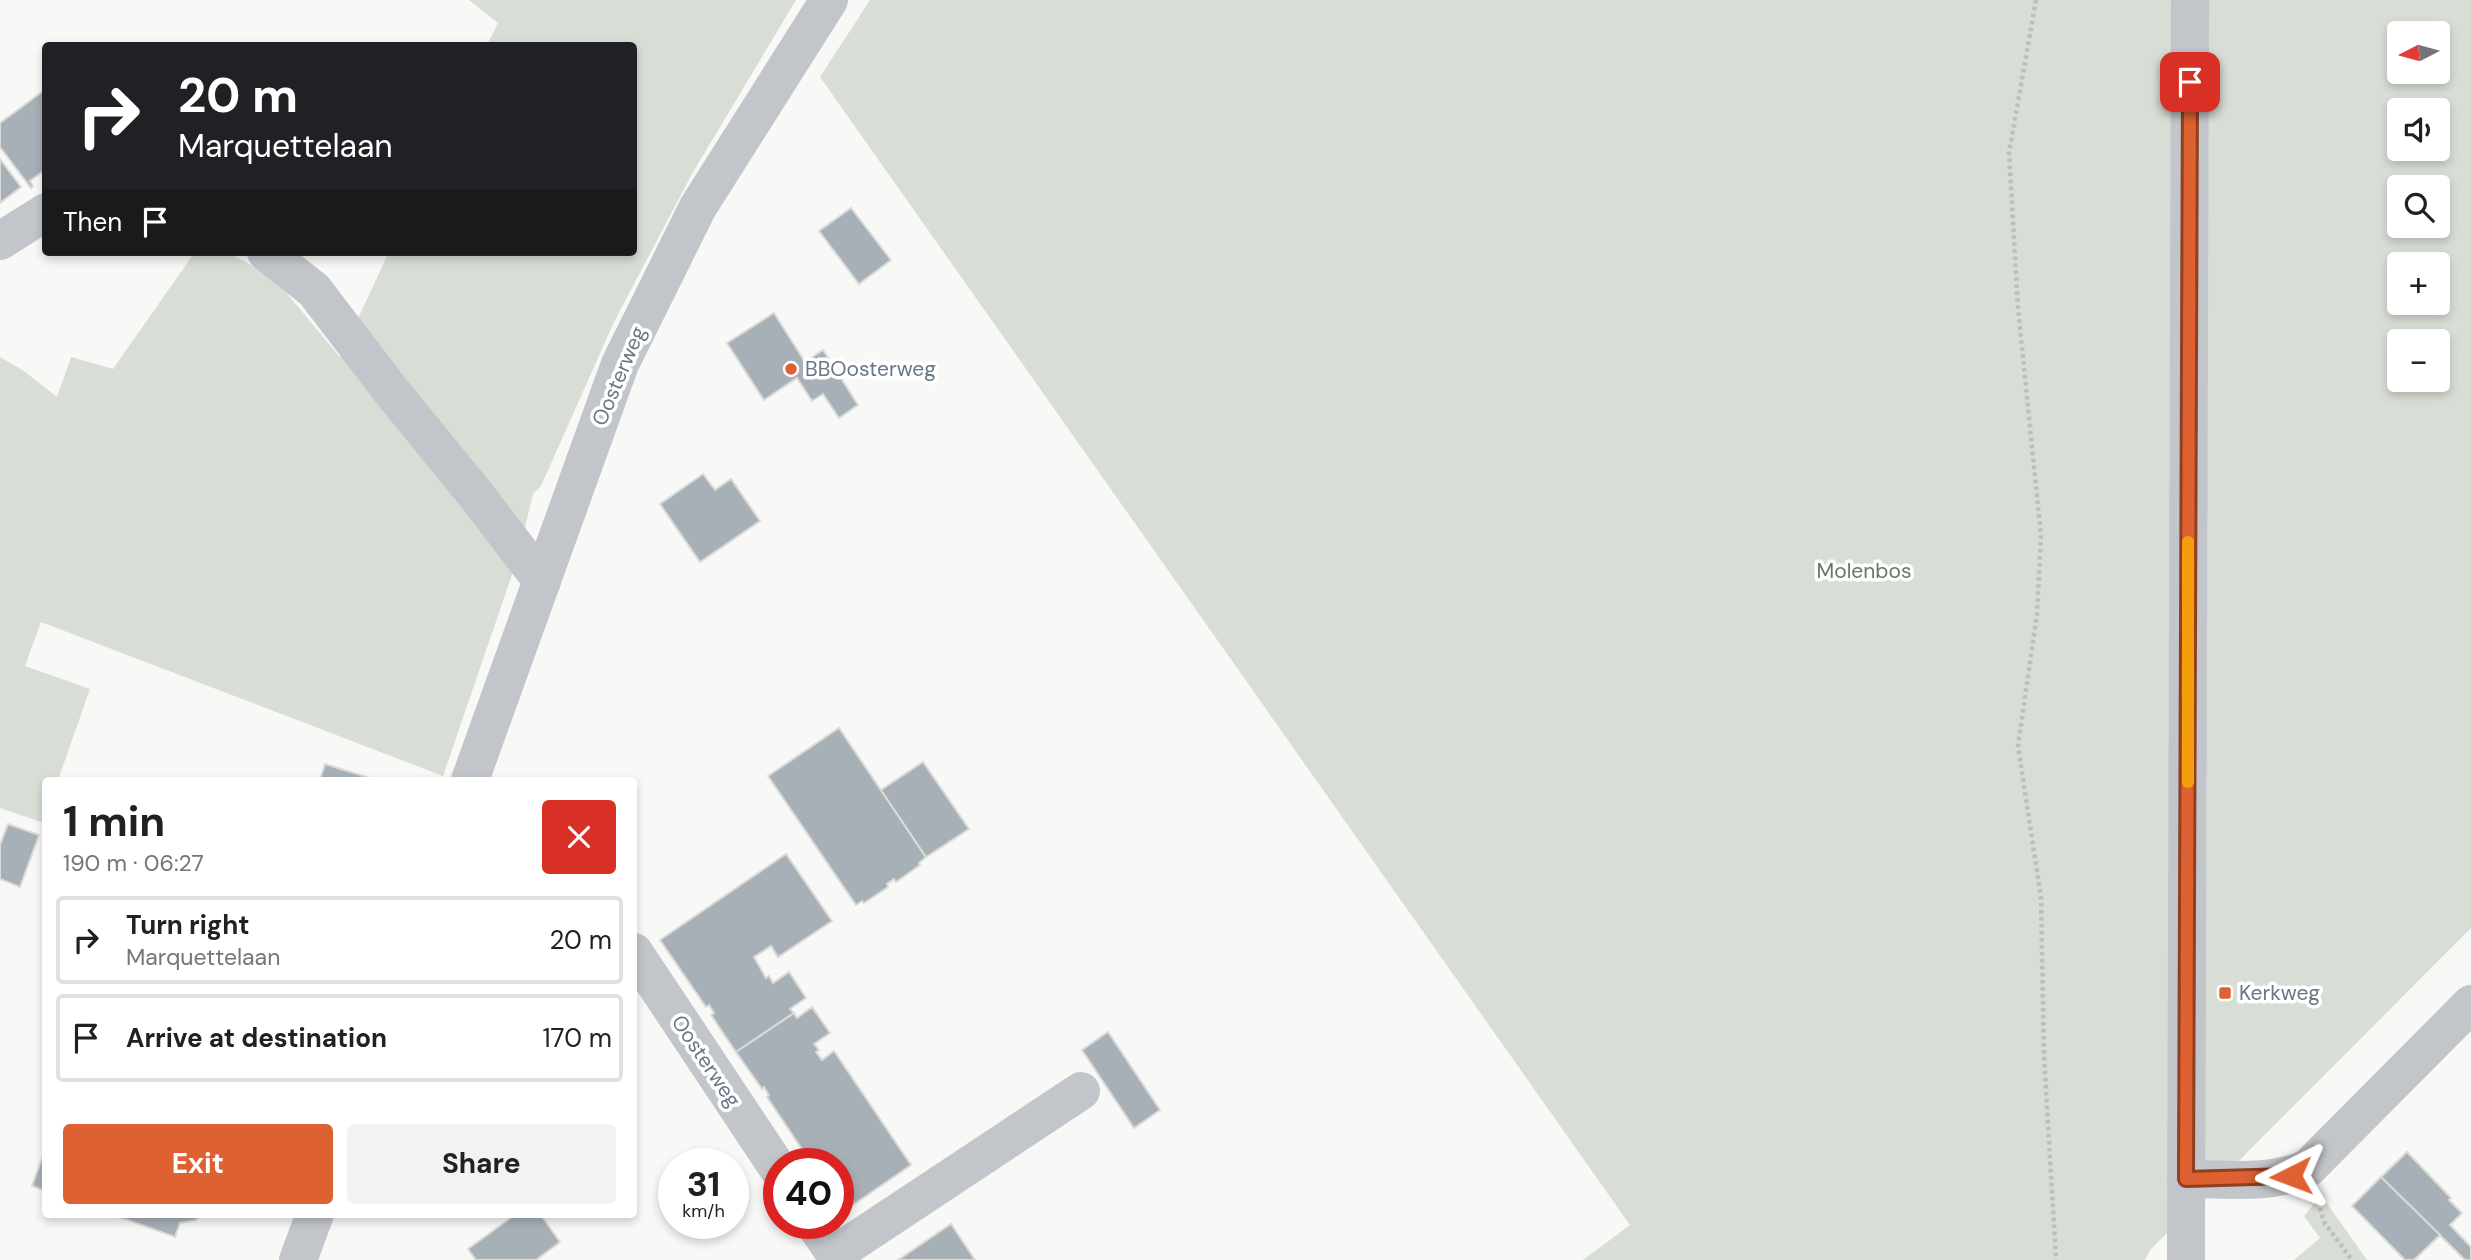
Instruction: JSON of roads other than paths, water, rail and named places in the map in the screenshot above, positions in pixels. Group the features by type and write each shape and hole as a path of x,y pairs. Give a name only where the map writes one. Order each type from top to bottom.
{"street":[{"name":"Oosterweg","path":"471,777 620,364 698,207 829,0"},
{"path":"2186,1260 2190,0"},
{"path":"0,241 42,215"},
{"path":"272,256 314,290 542,582"},
{"name":"Oosterweg","path":"637,957 764,1148"},
{"path":"2186,1179 2273,1178 2291,1176 2308,1168 2466,1019"},
{"path":"829,1246 1081,1091"},
{"path":"298,1260 313,1218"}],"place":[{"name":"BBOosterweg","path":"791,369"},
{"name":"Kerkweg","path":"2225,993"}],"park label":[{"name":"Molenbos","path":"1864,571"}]}
